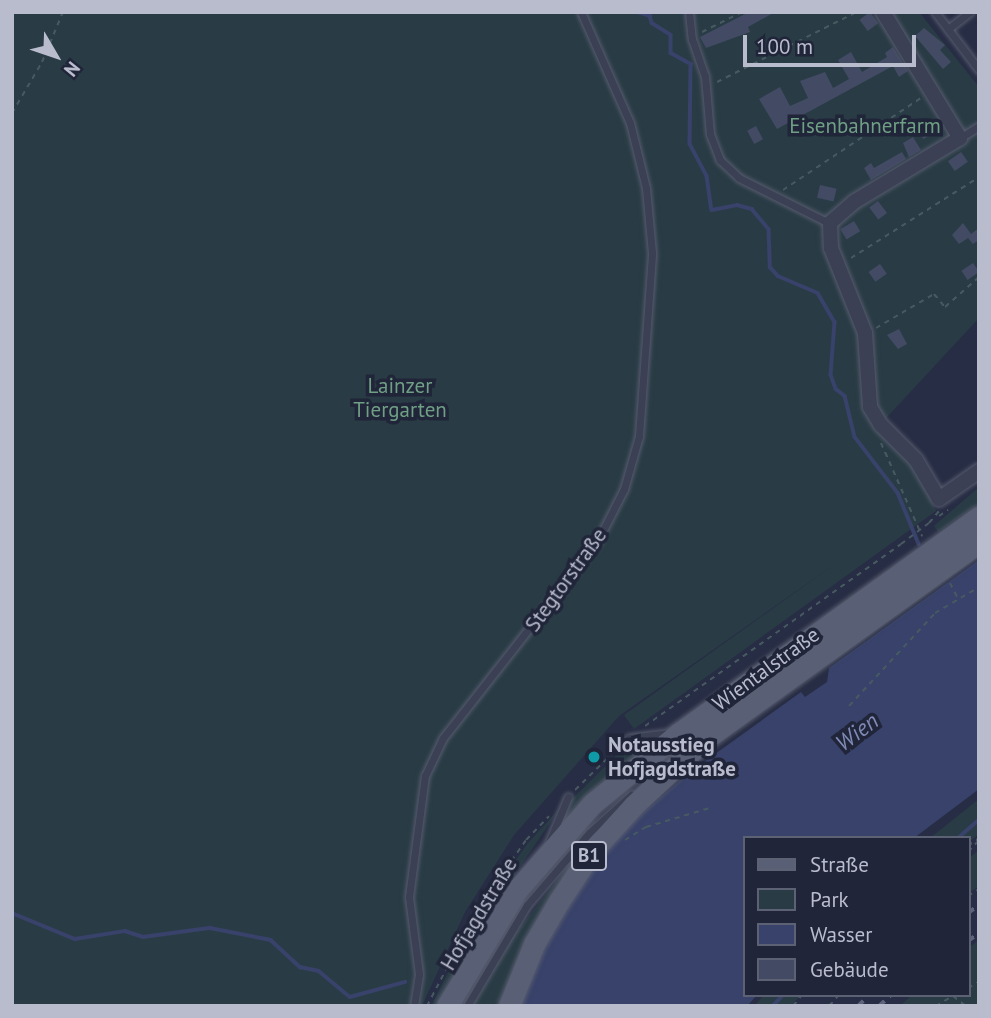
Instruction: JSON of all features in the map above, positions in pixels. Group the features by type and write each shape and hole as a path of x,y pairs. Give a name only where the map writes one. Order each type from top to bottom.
{"main road":[{"name":"B1","path":"915,575 942,546 979,517"},
{"name":"B1","path":"942,546 979,542"},
{"name":"Wientalstraße","path":"447,1006 494,923 542,858 592,804 679,733 915,575"},
{"name":"Wientalstraße","path":"510,1003 534,944 592,851 705,739 915,575"}],"street":[{"path":"883,12 960,138 854,202 830,223 831,248 866,333 870,407 881,425 916,460 939,499 979,471"}],"lane":[{"name":"Stegtorstraße","path":"414,1006 419,974 410,897 425,776 443,737 598,540 624,489 639,436 653,253 649,209 630,123 581,12"},
{"path":"690,12 692,37 706,87 710,134 720,160 738,178 830,223"},
{"path":"935,12 979,70"},
{"path":"948,29 970,12"},
{"path":"960,138 979,127"},
{"path":"629,738 679,733"},
{"path":"467,1006 512,926 589,833 614,807 705,739"},
{"path":"542,858 568,797"}],"path":[{"path":"12,113 42,62 63,12"},
{"path":"692,37 742,12"},
{"path":"706,87 857,12"},
{"path":"774,196 931,91"},
{"path":"838,266 979,177"},
{"path":"866,333 934,294 945,307 979,277"},
{"path":"884,457 942,546"},
{"name":"Hofjagdstraße","path":"427,1006 477,910 501,874 526,840 568,797 629,738 939,516 939,499"},
{"path":"948,579 957,598"},
{"path":"849,706 935,613 979,587"},
{"path":"619,845 646,827 713,807"},
{"path":"970,987 979,982"},
{"path":"975,984 979,988"}],"green space":[{"name":"Lainzer Tiergarten","path":"12,12 919,12 979,87 979,318 875,430 914,465 936,511 634,729 624,715 835,564 619,716 514,835 465,912 422,1006 12,1006"},
{"path":"979,487 979,504 938,532 934,526"},
{"path":"656,738 597,787 556,828 570,801 630,742"},
{"path":"979,799 979,834 970,841 970,836 933,836"},
{"path":"560,808 489,912 436,1006 431,1006 480,910 528,843"},
{"path":"979,850 979,886 970,893 970,857"},
{"path":"579,852 501,1006 473,1006 511,939"},
{"path":"979,940 979,1006 900,1006 910,997 970,997 970,947"},
{"path":"762,997 799,997 791,1006 754,1006"}],"water":[{"name":"Wien","path":"979,560 979,789 917,836 743,836 743,997 755,997 747,1006 517,1006 526,979 567,899 598,857 638,817 690,772 801,692 805,697 827,682 829,668"}],"building":[{"path":"749,12 775,12 748,27 750,32 706,48 700,37"},
{"path":"870,12 878,23 868,31 859,20"},
{"path":"924,28 945,45 940,50 951,62 943,69 915,36"},
{"path":"893,47 908,71 899,77 893,66 777,129 759,99 780,87 790,106 808,98 800,81 825,72 833,88 849,79 838,60 851,52 862,72 887,57 885,53"},
{"path":"930,121 936,131 923,139 917,129"},
{"path":"756,126 763,139 754,144 747,131"},
{"path":"913,137 921,150 909,157 903,143"},
{"path":"902,152 906,159 871,180 864,168 871,163 874,168"},
{"path":"961,152 968,162 955,171 948,161"},
{"path":"820,185 837,189 834,201 817,198"},
{"path":"878,201 887,213 878,220 869,208"},
{"path":"854,221 860,231 846,240 840,229"},
{"path":"963,223 971,234 979,228 979,240 973,244 968,238 959,244 952,235"},
{"path":"973,263 979,272 968,280 961,271"},
{"path":"880,264 887,274 875,282 869,272"},
{"path":"899,329 907,344 898,349 887,335"}],"waterway":[{"path":"638,12 650,16 652,23 671,35 671,53 691,64 690,144 707,176 712,210 737,205 752,209 769,229 770,267 778,276 818,293 835,322 831,375 836,389 845,396 855,437 898,493 919,544"},
{"path":"960,836 979,820"},
{"path":"12,913 75,939 125,931 143,937 210,928 271,940 300,967 319,971 350,997 405,982"},
{"path":"773,1006 781,997"}],"railway":[{"path":"970,912 979,905"},
{"path":"970,940 979,933"},
{"path":"858,1006 867,997"},
{"path":"879,1006 889,997"}],"place":[{"name":"Notausstieg Hofjagdstraße","path":"594,757"}],"park label":[{"name":"Eisenbahnerfarm","path":"865,126"}]}
